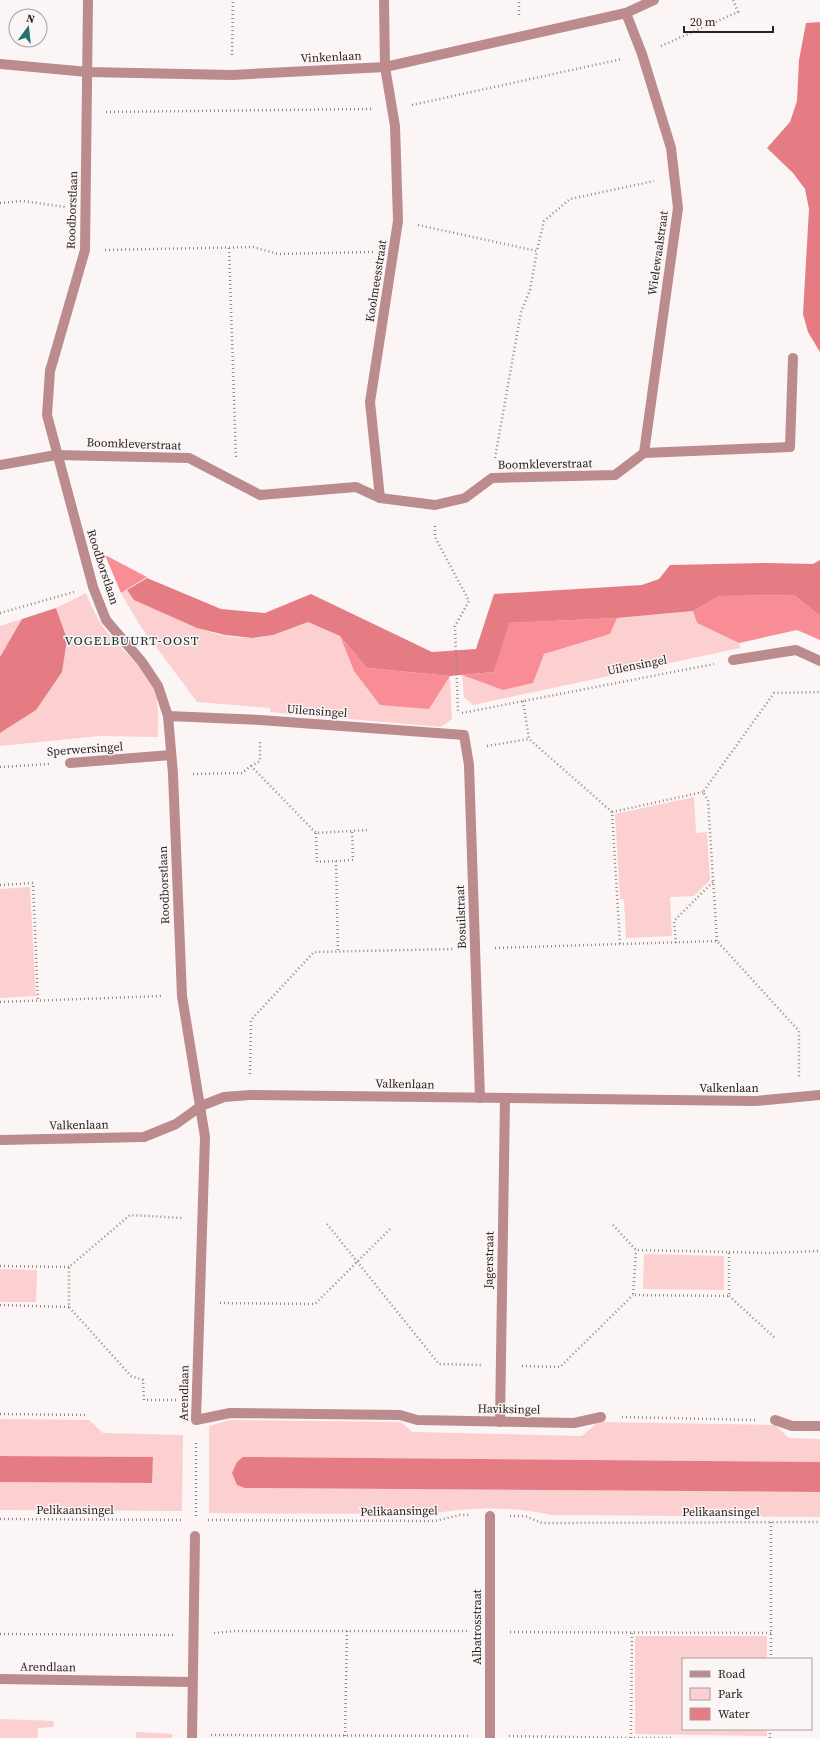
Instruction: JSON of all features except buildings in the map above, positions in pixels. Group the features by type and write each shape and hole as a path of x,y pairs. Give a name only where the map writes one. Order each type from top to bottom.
{"street":[{"name":"Roodborstlaan","path":"88,0 86,209 84,250 50,372 47,415 56,454 93,587 106,620 142,662 158,686 168,716 173,774 182,996 201,1106"},
{"name":"Koolmeesstraat","path":"380,498 370,402 398,221 395,126 385,67 384,0"},
{"name":"Vinkenlaan","path":"0,64 88,72 232,75 385,67 626,13 654,0"},
{"name":"Wielewaalstraat","path":"626,13 642,54 671,148 678,208 644,454"},
{"path":"644,454 790,447 793,358"},
{"name":"Boomkleverstraat","path":"0,465 56,454 189,458 260,495 356,487 380,498 435,506 465,498 492,478 615,475 644,454"},
{"path":"733,660 796,650 820,661"},
{"name":"Uilensingel","path":"168,716 260,720 464,735"},
{"name":"Bosuilstraat","path":"464,735 469,766 480,1098"},
{"name":"Sperwersingel","path":"70,763 172,755"},
{"name":"Valkenlaan","path":"0,1140 144,1138 176,1124 201,1106 224,1098 250,1095 755,1101 820,1095"},
{"name":"Jagerstraat","path":"500,1422 505,1099"},
{"name":"Arendlaan","path":"196,1420 205,1137 201,1106"},
{"name":"Haviksingel","path":"196,1420 230,1413 400,1415 417,1420 574,1423 601,1417"},
{"path":"775,1420 792,1426 820,1426"},
{"name":"Albatrosstraat","path":"490,1516 490,1737"},
{"path":"192,1736 195,1536"},
{"name":"Arendlaan","path":"0,1679 192,1682"}],"path":[{"path":"232,75 233,0"},
{"path":"86,112 392,109 642,54 738,12 733,0"},
{"path":"492,478 521,312 530,290 536,252 544,221 570,199 674,176"},
{"path":"0,203 23,201 86,209"},
{"path":"398,221 536,252"},
{"path":"84,250 253,247 278,254 393,252"},
{"path":"230,248 237,483"},
{"name":"Uilensingel","path":"435,506 435,537 468,601 455,626 458,714 733,660"},
{"path":"0,613 93,587"},
{"path":"612,812 703,792 774,693 820,692"},
{"path":"523,701 529,739 612,812 620,944"},
{"path":"173,774 242,773 260,761 260,720"},
{"path":"466,750 529,739"},
{"name":"Sperwersingel","path":"0,768 70,763"},
{"path":"252,766 316,833 317,862 353,860 352,831"},
{"path":"703,792 708,800 717,941 799,1031 800,1097"},
{"path":"316,833 367,830"},
{"path":"336,861 338,952"},
{"path":"676,942 674,921 713,882"},
{"path":"0,885 34,883 38,1001"},
{"path":"250,1095 251,1020 314,952 475,949 717,941"},
{"path":"0,1002 182,996"},
{"path":"0,1266 69,1267 130,1215 202,1219"},
{"path":"327,1224 438,1364 560,1367 633,1295 636,1250"},
{"path":"613,1225 636,1250 768,1253 820,1251"},
{"path":"199,1303 315,1304 391,1228"},
{"path":"729,1252 729,1296"},
{"path":"69,1267 69,1307 131,1376 143,1380 144,1400 197,1400"},
{"path":"633,1295 729,1296 775,1338"},
{"path":"0,1306 69,1307"},
{"path":"0,1414 88,1415"},
{"path":"601,1417 775,1420"},
{"name":"Arendlaan","path":"195,1536 196,1420"},
{"name":"Pelikaansingel","path":"0,1519 435,1521 460,1515 525,1516 542,1523 820,1522"},
{"path":"771,1521 771,1658"},
{"path":"0,1634 193,1635 235,1631 771,1633"},
{"path":"345,1736 347,1631"},
{"path":"631,1738 632,1633"},
{"path":"192,1736 673,1738"}],"green space":[{"path":"127,590 130,595 189,624 221,635 237,638 253,638 274,634 308,622 340,636 354,671 429,709 450,676 452,719 441,727 270,712 270,708 197,702 139,624 121,593"},
{"path":"86,593 103,627 144,672 153,688 158,707 158,737 99,736 0,746 0,733 36,710 67,639 56,608"},
{"path":"693,611 697,623 739,643 740,648 473,705 464,697 462,675 503,690 544,654 610,634 617,618"},
{"path":"22,619 0,657 0,626"},
{"path":"694,797 696,833 707,832 710,880 694,896 670,897 672,936 626,938 624,899 620,899 615,814"},
{"path":"30,887 36,996 0,998 0,889"},
{"path":"644,1254 724,1256 724,1290 643,1289"},
{"path":"0,1269 37,1270 36,1302 0,1302"},
{"path":"0,1419 89,1420 103,1433 183,1435 182,1511 0,1510 0,1482 151,1483 153,1457 0,1456"},
{"path":"230,1420 401,1422 412,1432 582,1436 598,1422 775,1425 789,1438 820,1439 820,1462 243,1457 245,1488 820,1492 820,1517 551,1515 521,1510 490,1508 429,1514 209,1513 209,1426"},
{"path":"635,1636 767,1636 767,1658 682,1658 682,1730 767,1730 767,1736 635,1734"},
{"path":"0,1719 54,1721 53,1727 38,1728 38,1738 0,1738"},
{"path":"136,1732 172,1734 172,1738 136,1738"}],"shaded area":[{"path":"105,555 147,577 121,593"},
{"path":"794,595 820,616 820,640 797,630 739,643 697,623 693,611 720,596"},
{"path":"617,618 610,634 544,654 533,683 503,690 462,675 494,672 508,623"},
{"path":"340,636 367,668 450,676 429,709 380,705 354,671"}],"water":[{"path":"820,22 820,352 808,332 803,314 809,209 805,189 793,173 767,148 790,122 797,101 799,60 806,23"},
{"path":"820,560 820,616 794,595 720,596 693,611 617,618 509,623 494,672 450,676 367,668 340,636 308,622 273,635 252,638 225,635 197,628 134,600 127,590 147,578 221,609 265,613 311,594 432,652 476,649 494,594 642,585 659,579 670,565 767,563 813,564"},
{"path":"56,608 67,639 62,672 36,710 0,733 0,657 22,619"},
{"path":"0,1456 153,1457 152,1483 0,1482"},
{"path":"243,1457 820,1462 820,1492 245,1488 237,1485 232,1473 237,1462"}],"district":[{"name":"VOGELBUURT-OOST","path":"132,640"}]}
